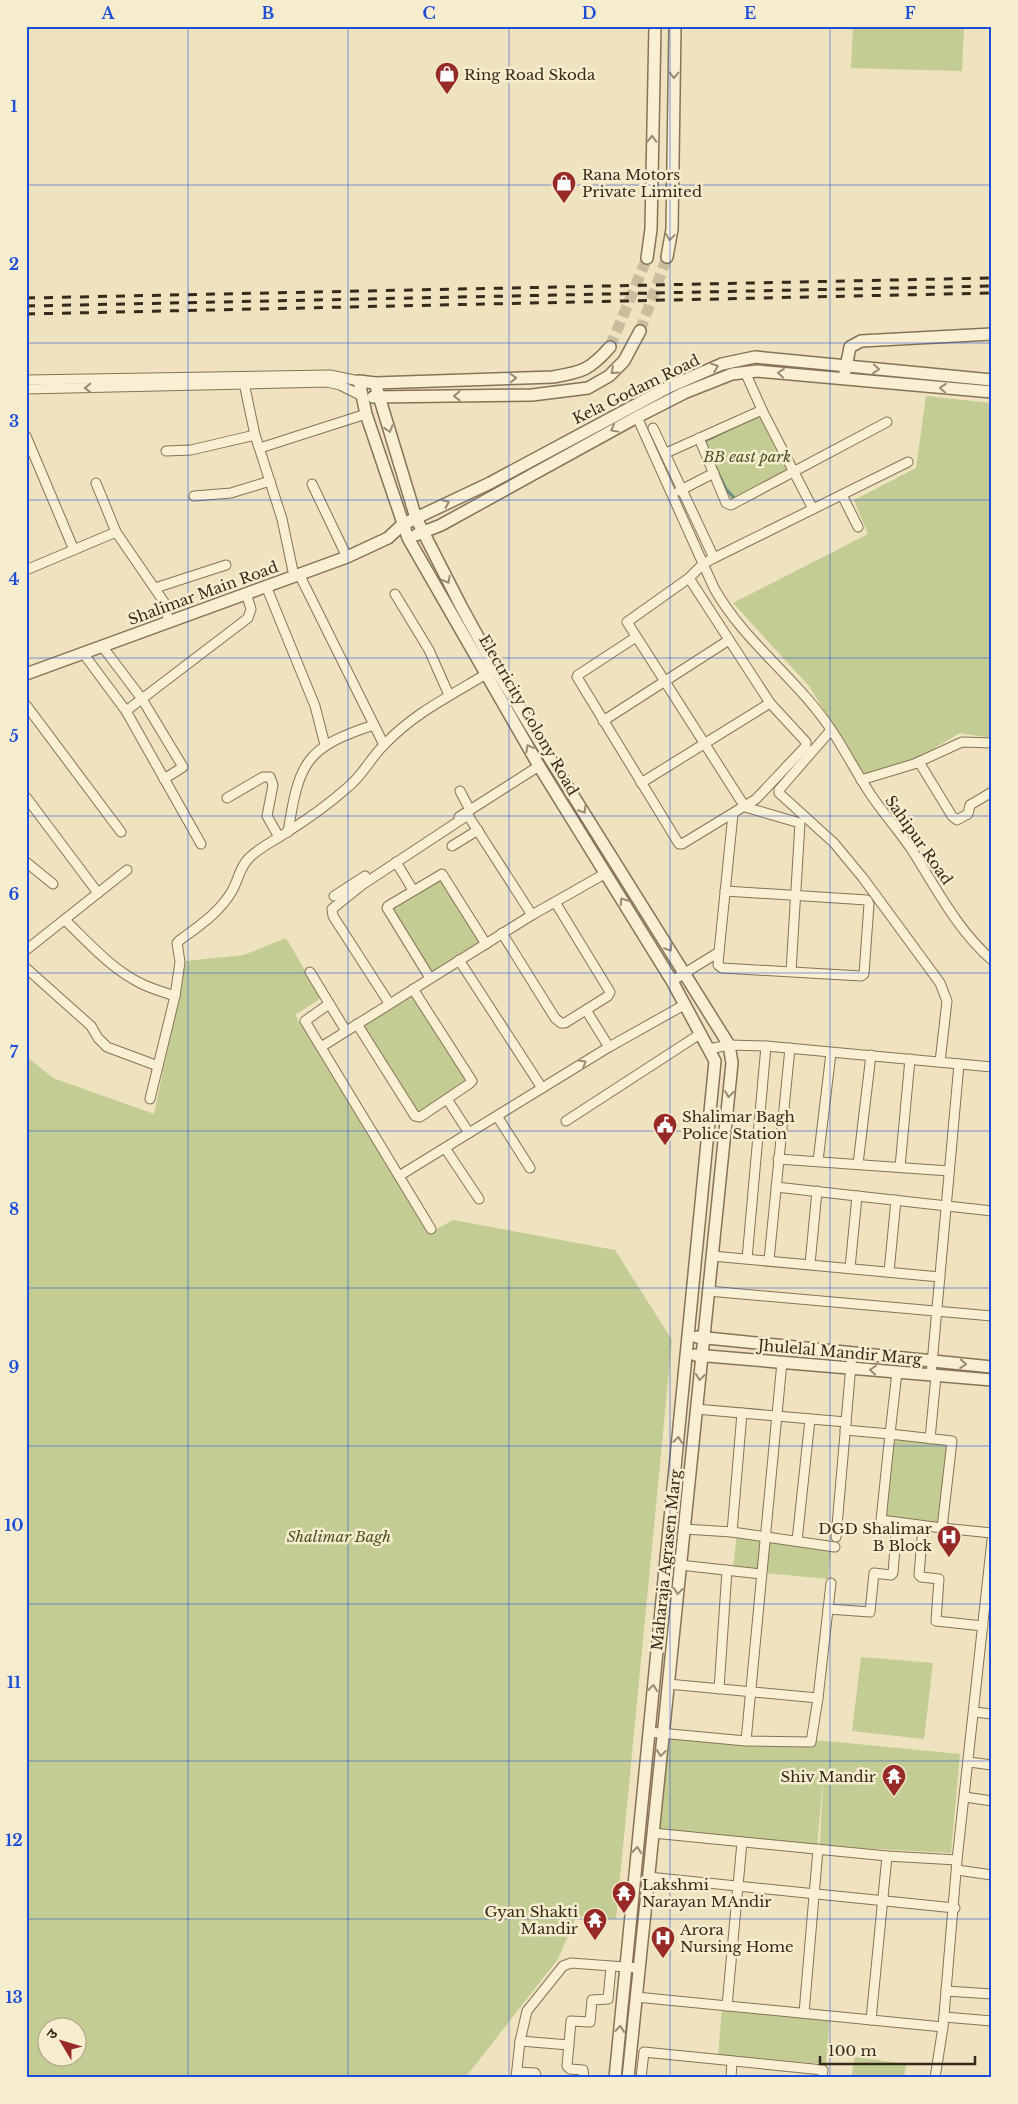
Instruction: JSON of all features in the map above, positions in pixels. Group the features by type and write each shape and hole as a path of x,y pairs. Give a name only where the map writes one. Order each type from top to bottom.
{"street":[{"path":"647,258 651,229 655,26"},
{"path":"668,257 672,229 675,26"},
{"path":"26,390 328,382 340,385 362,396 532,395 588,388 609,376 624,361 640,331"},
{"path":"844,379 850,347 861,341 992,334"},
{"path":"26,380 330,375 375,382 553,377 578,373 596,363 610,347"},
{"path":"755,358 751,372 762,410 813,509"},
{"name":"Kela Godam Road","path":"402,526 490,483 669,386 722,364 755,358 992,380"},
{"name":"Kela Godam Road","path":"408,538 480,504 684,393 732,374 751,372 992,392"},
{"name":"Electricity Colony Road","path":"359,381 366,414 402,526 408,538 491,671 549,757 729,1045"},
{"name":"Electricity Colony Road","path":"375,382 416,518 491,671 539,766 672,981 709,1049"},
{"path":"244,383 255,435 282,519 296,575 384,744"},
{"path":"666,453 762,410"},
{"path":"260,448 366,414"},
{"name":"Sahipur Road","path":"637,417 724,606 799,689 832,730 861,780 907,843 967,934 992,960"},
{"path":"699,438 726,503 731,505 887,422"},
{"path":"654,428 714,558"},
{"path":"166,451 191,450 255,435"},
{"path":"26,436 74,550"},
{"path":"791,971 800,823 745,807 627,622 714,558 908,462"},
{"path":"673,494 714,474"},
{"path":"194,496 232,493 270,481"},
{"path":"96,483 116,532 164,602 169,622"},
{"path":"312,484 347,557"},
{"path":"842,495 858,528"},
{"name":"Shalimar Main Road","path":"26,674 347,557 388,538 402,526"},
{"path":"26,570 116,532"},
{"name":"Shalimar Main Road","path":"388,538 408,538"},
{"path":"155,588 226,565"},
{"path":"636,636 578,676 603,721 680,844 745,807 760,796 807,744 770,703 689,578"},
{"path":"266,586 315,706 325,745"},
{"path":"126,711 248,618 252,609 246,593"},
{"path":"394,594 429,650 449,695"},
{"path":"603,721 729,640"},
{"path":"102,646 142,699 183,766 164,779"},
{"path":"83,653 126,711 201,844"},
{"path":"150,1099 175,996 180,962 178,943 180,940 223,904 233,889 238,872 255,853 288,832 349,787 364,772 384,744 412,720 449,695 491,671"},
{"path":"641,783 770,703"},
{"path":"26,705 121,832"},
{"path":"288,832 294,792 301,774 312,757 325,745 344,734 374,725"},
{"path":"832,730 779,790 779,793 834,843 863,878 940,983 947,1001 940,1062"},
{"path":"861,780 919,762 962,742 992,743"},
{"path":"919,762 955,819 961,819 969,813 970,805 992,792"},
{"path":"334,896 539,766"},
{"path":"227,798 263,777 270,778 273,785 267,813 279,837"},
{"path":"460,791 470,810"},
{"path":"26,797 98,893"},
{"path":"725,891 865,900 869,904 864,975 722,968 718,965 725,891 733,814"},
{"path":"389,1004 333,916 332,909 362,885 467,816 470,817 532,915"},
{"path":"452,846 478,830"},
{"path":"26,862 53,884"},
{"path":"396,862 414,890"},
{"path":"26,950 126,870"},
{"path":"321,1047 532,915 606,873"},
{"path":"430,978 387,908 414,890 442,874 486,944"},
{"path":"502,934 558,1022 565,1022 586,1010 608,996 610,992 554,902"},
{"path":"64,920 107,961 126,975 143,985 175,996"},
{"path":"672,981 719,952"},
{"path":"460,960 542,1088"},
{"path":"26,968 92,1026 98,1038 106,1047 158,1066"},
{"path":"310,972 346,1031"},
{"path":"357,1024 416,1117 420,1117 472,1081 413,989"},
{"path":"329,1004 305,1020 431,1229"},
{"path":"399,1176 609,1047 684,1005"},
{"path":"586,1010 609,1047"},
{"path":"566,1121 700,1034"},
{"path":"709,1049 729,1045 766,1046 992,1067"},
{"name":"Maharaja Agrasen Marg","path":"628,2078 732,1063 729,1045"},
{"path":"747,1259 766,1046"},
{"path":"769,1260 790,1048"},
{"name":"Maharaja Agrasen Marg","path":"615,2078 715,1061 709,1049"},
{"path":"818,1161 830,1053"},
{"path":"858,1164 871,1055"},
{"path":"900,1167 910,1059"},
{"path":"930,1439 934,1375 932,1361 959,1064"},
{"path":"447,1099 469,1133"},
{"path":"497,1116 530,1168"},
{"path":"445,1148 479,1199"},
{"path":"778,1158 949,1171"},
{"path":"704,1172 720,1174"},
{"path":"776,1187 992,1210"},
{"path":"810,1264 817,1191"},
{"path":"850,1268 857,1196"},
{"path":"889,1272 896,1200"},
{"path":"712,1256 940,1277"},
{"path":"708,1291 992,1316"},
{"name":"Jhulelal Mandir Marg","path":"688,1337 992,1367"},
{"name":"Jhulelal Mandir Marg","path":"686,1354 992,1380"},
{"path":"684,1529 732,1532 797,1541 835,1542 852,1354"},
{"path":"746,1741 782,1362"},
{"path":"897,1372 881,1519 883,1522 897,1524 992,1533"},
{"path":"696,1409 810,1419 890,1434 949,1440 952,1443 942,1528"},
{"path":"732,1532 742,1413"},
{"path":"797,1541 810,1419"},
{"path":"828,1609 870,1612 874,1573 891,1575 892,1573 897,1524"},
{"path":"923,1526 919,1575 920,1577 939,1579 936,1621 983,1626"},
{"path":"668,1540 683,1541"},
{"path":"934,2078 943,2022 955,1908 957,1860 983,1626 989,1596 992,1540"},
{"path":"680,1565 761,1574"},
{"path":"719,1690 727,1570"},
{"path":"649,1732 746,1741 809,1743 818,1698 831,1583"},
{"path":"668,1684 818,1698"},
{"path":"974,1712 992,1714"},
{"path":"969,1762 992,1764"},
{"path":"965,1798 992,1801"},
{"path":"653,1833 887,1856 957,1860"},
{"path":"727,2006 742,1842"},
{"path":"804,2013 818,1849"},
{"path":"872,2020 887,1856"},
{"path":"957,1870 992,1875"},
{"path":"648,1877 955,1908"},
{"path":"537,2078 535,2073 517,2075 520,2041 526,2011 563,1966 571,1963 639,1968"},
{"path":"584,2078 583,2070 568,2068 571,2021 590,2022 592,2000 608,1999 611,1967"},
{"path":"946,1991 992,1994"},
{"path":"636,1997 872,2020 992,2021"},
{"path":"520,2041 569,2044"},
{"path":"642,2078 644,2052 823,2070 822,2078"},
{"path":"731,2078 732,2061"}],"green space":[{"path":"853,26 964,26 962,71 851,68"},
{"path":"926,396 992,403 992,738 960,733 916,759 864,774 809,686 733,603 868,534 854,500 916,468"},
{"name":"BB east park","path":"762,413 791,470 731,500 703,442"},
{"path":"440,877 480,942 430,973 390,908"},
{"name":"Shalimar Bagh","path":"286,938 321,998 295,1015 428,1234 453,1220 615,1250 672,1340 616,1919 576,1917 558,1959 465,2078 26,2078 26,1056 53,1078 154,1114 186,961 244,955"},
{"path":"412,993 468,1082 418,1114 361,1025"},
{"path":"894,1438 948,1443 939,1524 885,1519"},
{"path":"737,1532 832,1541 828,1579 733,1570"},
{"path":"861,1657 933,1663 924,1739 852,1731"},
{"path":"668,1736 826,1741 960,1754 951,1853 820,1846 823,1778 817,1848 658,1832"},
{"path":"722,2009 830,2018 826,2064 718,2055"},
{"path":"855,2057 906,2064 904,2078 851,2078"}],"waterway":[{"path":"762,413 791,470 736,500 726,489 703,442 762,413"}],"tunnel":[{"path":"640,331 667,257"},
{"path":"610,347 647,258"}],"railway":[{"path":"26,298 992,278"},
{"path":"26,306 992,286"},
{"path":"26,314 992,293"}],"place":[{"name":"Ring Road Skoda","path":"447,95"},
{"name":"Rana Motors Private Limited","path":"564,204"},
{"name":"Shalimar Bagh Police Station","path":"665,1146"},
{"name":"DGD Shalimar B Block","path":"949,1558"},
{"name":"Shiv Mandir","path":"894,1797"},
{"name":"Lakshmi Narayan MAndir","path":"624,1914"},
{"name":"Gyan Shakti Mandir","path":"595,1941"},
{"name":"Arora Nursing Home","path":"663,1959"}]}
